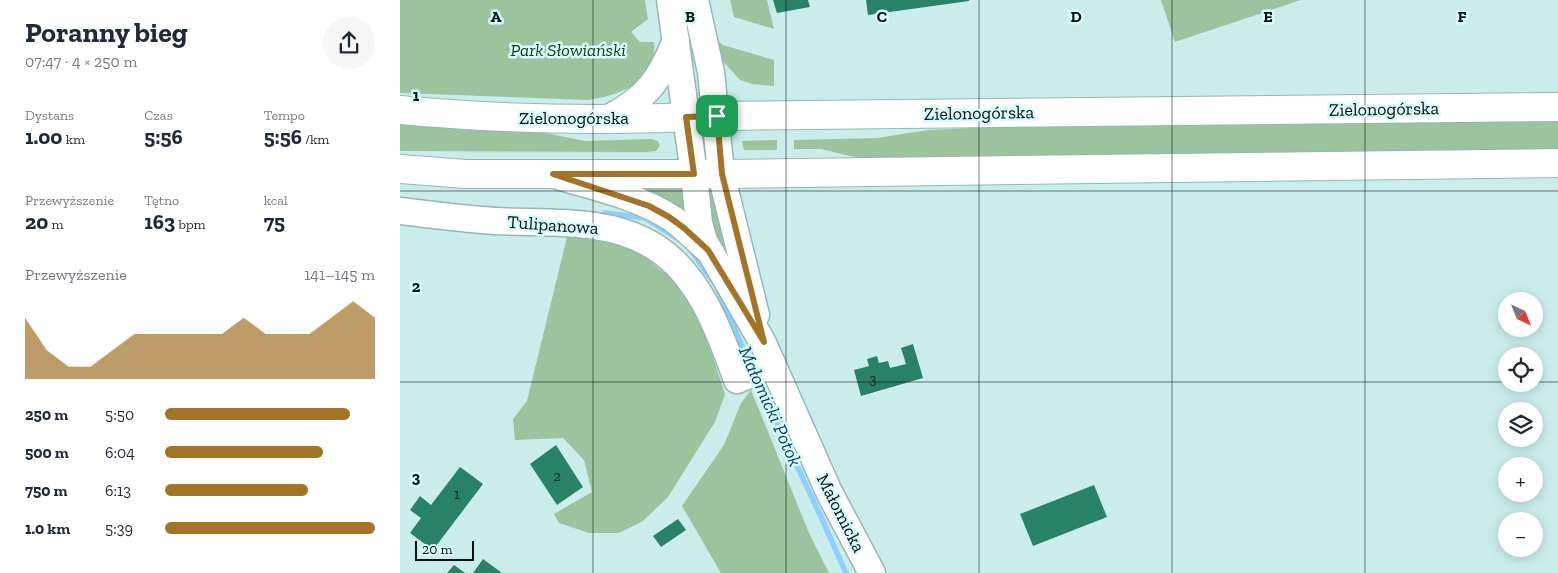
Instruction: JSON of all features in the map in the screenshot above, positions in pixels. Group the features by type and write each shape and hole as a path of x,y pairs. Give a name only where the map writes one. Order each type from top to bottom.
{"main road":[{"name":"Zielonogórska","path":"400,110 486,117 607,119 717,116 1558,107"},
{"path":"400,169 466,174 722,174 1558,163"}],"street":[{"name":"Małomicka","path":"670,0 699,223 703,237 761,364 872,573"},
{"name":"Małomicka","path":"694,0 710,65 722,174 761,364"},
{"path":"607,119 638,100 650,88 661,73 676,40"},
{"path":"553,174 655,209 675,221 708,250"},
{"name":"Tulipanowa","path":"400,211 494,221 601,227 635,238 655,247 676,265 691,282 704,302 720,336 737,380 761,364"}],"green space":[{"name":"Park Słowiański","path":"400,0 645,0 648,19 631,32 640,42 654,42 654,56 650,67 635,84 612,95 588,100 400,93"},
{"path":"730,0 767,0 774,29 734,17"},
{"path":"1161,0 1301,0 1175,42"},
{"path":"712,36 723,45 774,60 774,86 752,84 740,80 718,56"},
{"path":"1558,113 1558,149 867,160 821,149 794,149 794,140 877,138 928,130 1148,120"},
{"path":"400,124 460,129 531,130 585,141 651,139 658,141 660,146 656,151 645,152 400,151"},
{"path":"777,140 777,150 744,150 742,141"},
{"path":"636,186 682,187 688,214"},
{"path":"713,193 744,295 713,234 708,194"},
{"path":"568,233 623,242 676,282 696,306 725,394 715,422 668,497 643,521 619,533 589,533 559,523 554,514 592,492 584,460 563,438 515,440 513,419 527,401"},
{"path":"751,390 809,533 829,573 721,573 682,506 724,445 741,403"}],"building":[{"path":"773,0 808,0 810,7 777,13"},
{"path":"866,0 969,0 969,1 868,15"},
{"path":"913,344 923,378 861,396 854,370 869,366 867,359 877,356 879,363 888,361 890,368 906,364 901,348"},
{"path":"556,445 583,487 557,505 530,464"},
{"path":"460,467 483,484 433,550 410,533 421,518 410,510 420,496 431,505"},
{"path":"1094,485 1107,517 1033,546 1020,514"},
{"path":"678,519 686,530 661,547 653,536"},
{"path":"483,559 502,573 473,573"},
{"path":"454,565 465,573 447,573"}],"waterway":[{"name":"Małomicki Potok","path":"605,213 645,218 675,237"},
{"name":"Małomicki Potok","path":"690,249 712,280"},
{"name":"Małomicki Potok","path":"718,290 751,367"},
{"name":"Małomicki Potok","path":"757,380 846,573"}],"route":[{"path":"717,116 722,174 764,342 708,250 684,228 649,206 553,174 694,174 686,117 717,116"}]}
